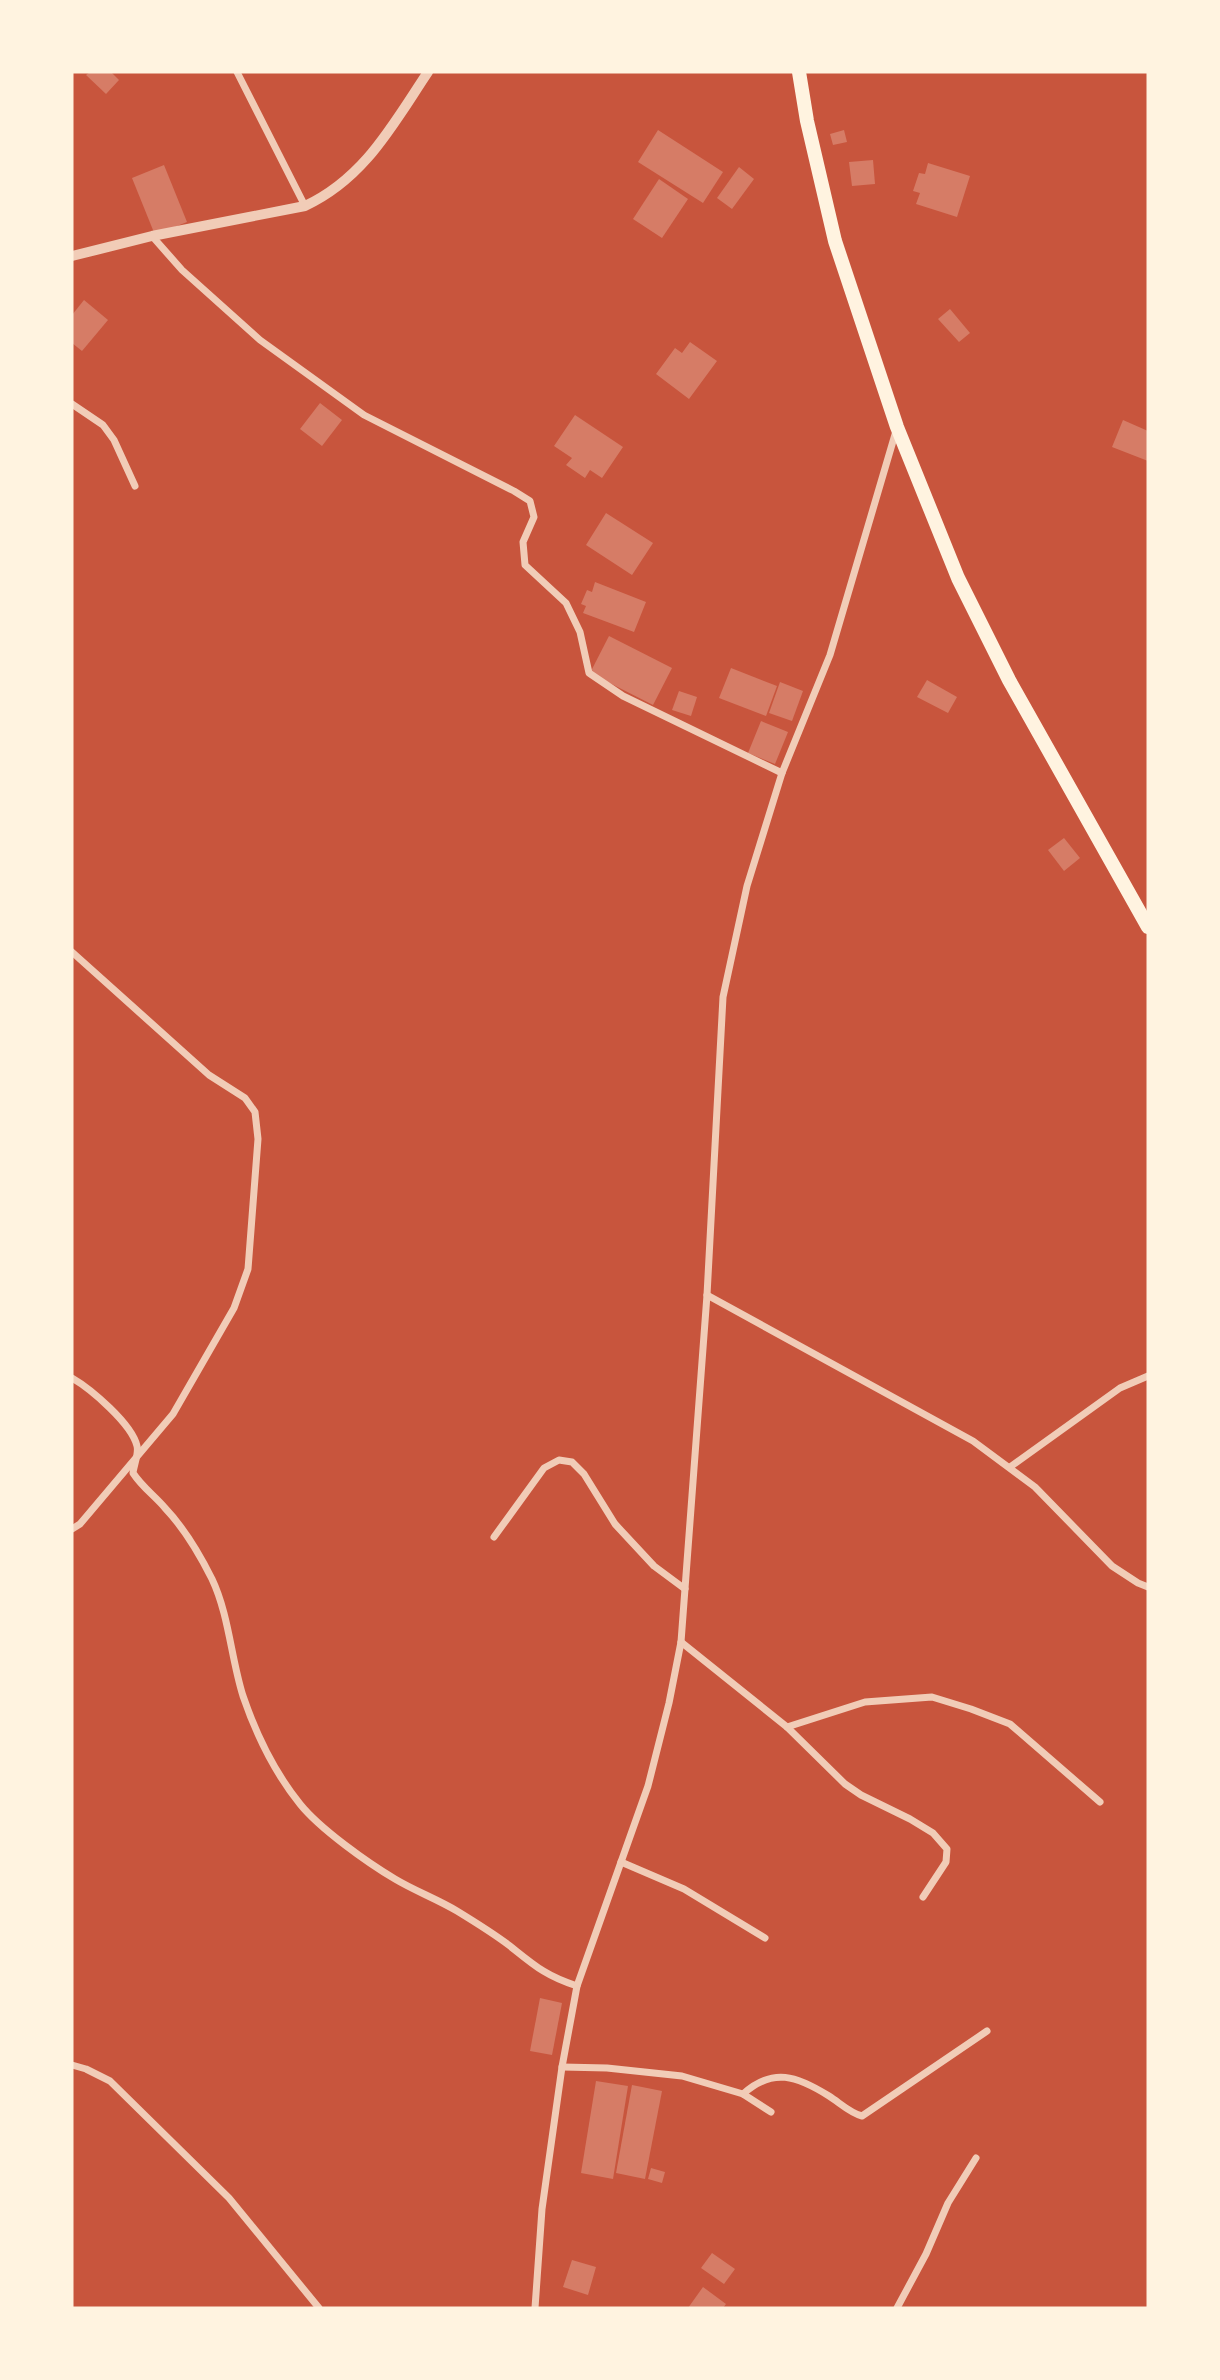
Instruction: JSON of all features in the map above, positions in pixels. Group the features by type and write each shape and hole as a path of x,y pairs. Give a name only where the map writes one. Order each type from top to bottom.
{"main road":[{"path":"799,72 807,121 835,241 897,427 958,578 1003,669 1148,927"}],"street":[{"path":"237,72 305,206"},
{"path":"72,256 152,236 305,206 328,195 352,176 377,146 428,72"},
{"path":"152,236 182,270 260,340 364,415 530,501 534,517 523,542 525,565 566,603 580,632 589,673 624,696 782,773"},
{"path":"72,404 103,425 114,440 135,486"},
{"path":"535,2308 542,2209 562,2067 577,1986 648,1786 670,1703 681,1642 707,1295 723,997 747,886 782,773 830,655 897,427"},
{"path":"72,952 209,1075 245,1098 255,1112 258,1139 248,1269 234,1308 173,1414 80,1524 72,1529"},
{"path":"707,1295 973,1441 1035,1487 1112,1566 1148,1587"},
{"path":"1010,1467 1120,1388 1148,1376"},
{"path":"72,1378 103,1401 132,1434 138,1447 133,1473 186,1532 214,1582 252,1721 279,1776 301,1806 352,1850 396,1880 442,1902 478,1924 554,1979 577,1986"},
{"path":"494,1537 544,1468 559,1460 572,1462 584,1474 615,1524 654,1566 685,1589"},
{"path":"681,1642 787,1727 845,1784 862,1796 911,1819 933,1833 947,1849 946,1861 923,1897"},
{"path":"787,1727 865,1702 932,1697 1010,1724 1100,1802"},
{"path":"621,1862 684,1889 765,1938"},
{"path":"743,2094 757,2081 769,2077 796,2079 862,2116 987,2031"},
{"path":"72,2065 110,2081 229,2198 319,2308"},
{"path":"562,2067 607,2068 682,2076 743,2094 771,2112"},
{"path":"897,2308 926,2255 948,2203 976,2158"}],"building":[{"path":"90,72 111,72 119,80 106,94 86,75"},
{"path":"658,130 723,172 703,203 638,162"},
{"path":"844,130 847,142 833,145 830,134"},
{"path":"873,160 875,184 852,186 849,162"},
{"path":"928,163 970,176 957,217 916,204 920,193 913,191 919,173 925,174"},
{"path":"164,165 187,222 155,235 132,178"},
{"path":"739,167 754,179 732,209 717,198"},
{"path":"659,179 688,199 662,238 633,219"},
{"path":"84,300 108,320 82,351 72,343 72,315"},
{"path":"950,309 970,333 959,342 938,319"},
{"path":"690,342 717,361 689,399 656,374 675,348 682,353"},
{"path":"320,403 342,420 322,446 300,429"},
{"path":"575,415 623,447 602,478 590,470 585,478 566,465 572,458 554,446"},
{"path":"1123,420 1148,431 1148,461 1112,447"},
{"path":"606,513 653,543 632,575 586,545"},
{"path":"595,582 646,602 634,632 583,613 586,606 581,604 587,590 592,592"},
{"path":"609,636 672,668 653,705 590,673"},
{"path":"731,668 777,686 766,716 719,698"},
{"path":"927,680 957,697 948,713 917,697"},
{"path":"780,682 803,691 792,721 769,713"},
{"path":"679,691 697,697 691,716 672,710"},
{"path":"761,721 788,732 775,764 748,753"},
{"path":"1064,838 1080,858 1064,871 1048,850"},
{"path":"540,1998 562,2003 552,2055 530,2051"},
{"path":"596,2081 628,2086 613,2179 581,2173"},
{"path":"632,2085 662,2091 645,2179 616,2173"},
{"path":"651,2168 665,2172 662,2183 648,2179"},
{"path":"712,2253 735,2269 724,2284 701,2268"},
{"path":"572,2260 596,2267 588,2295 563,2287"},
{"path":"703,2287 726,2304 723,2308 688,2308"}]}
